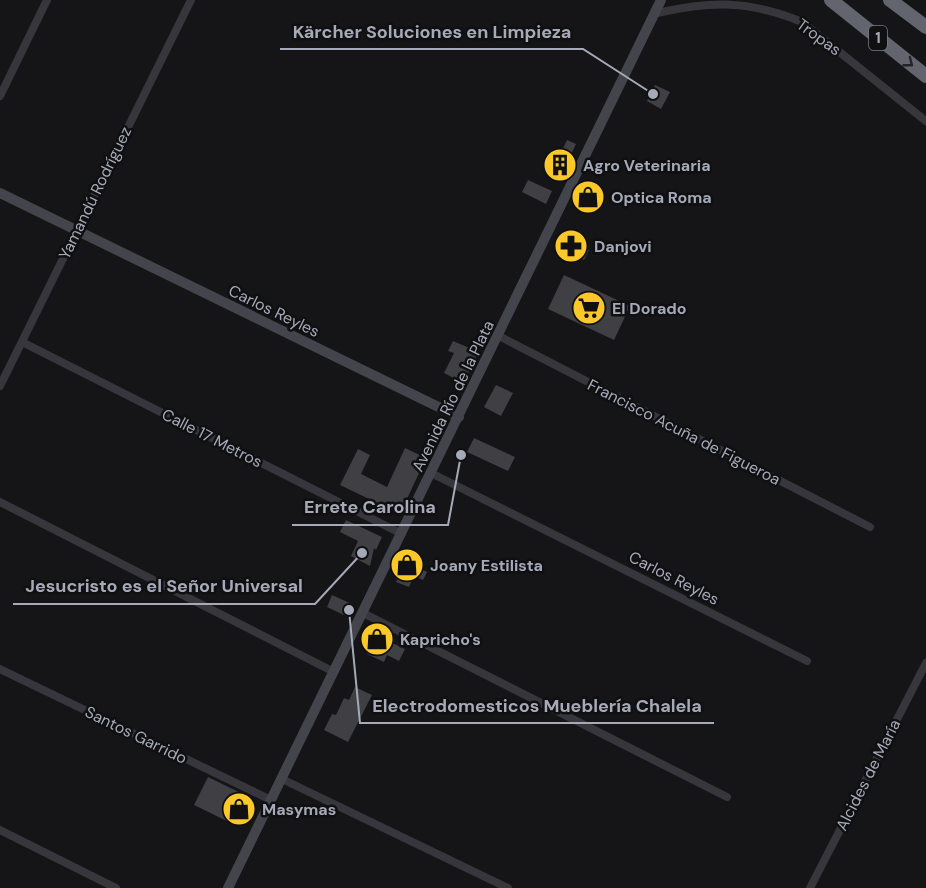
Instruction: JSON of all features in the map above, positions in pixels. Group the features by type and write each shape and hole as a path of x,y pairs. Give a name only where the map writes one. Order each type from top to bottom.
{"highway":[{"name":"1","path":"831,0 926,76"},
{"name":"1","path":"890,0 926,27"}],"street":[{"path":"0,96 47,0"},
{"name":"Yamandú Rodríguez","path":"0,386 191,0"},
{"path":"655,0 657,13"},
{"name":"Avenida Río de la Plata","path":"228,888 662,0"},
{"name":"Avenida Río de la Plata","path":"657,13 668,0"},
{"name":"Tropas","path":"657,13 704,3 733,2 783,13 802,22 926,121"},
{"name":"Carlos Reyles","path":"0,193 459,417"},
{"name":"Francisco Acuña de Figueroa","path":"499,336 870,527"},
{"name":"Calle 17 Metros","path":"22,342 402,534"},
{"name":"Carlos Reyles","path":"431,473 807,661"},
{"path":"0,502 334,672"},
{"path":"363,613 728,797"},
{"name":"Alcides de María","path":"810,888 926,663"},
{"name":"Santos Garrido","path":"0,669 271,800"},
{"path":"282,779 508,888"},
{"path":"0,830 116,888"}],"building":[{"path":"655,85 670,92 661,109 647,101"},
{"path":"567,140 576,144 563,171 554,167"},
{"path":"528,180 552,191 546,204 522,192"},
{"path":"589,189 602,195 596,207 583,201"},
{"path":"570,240 589,250 584,260 565,251"},
{"name":"El Dorado","path":"564,275 630,306 614,340 548,309"},
{"path":"453,341 479,352 463,383 444,373 454,353 448,351"},
{"path":"496,385 513,393 501,416 484,407"},
{"path":"474,438 515,457 508,471 467,452"},
{"path":"405,448 426,458 400,514 340,485 358,449 370,455 361,474 387,487"},
{"path":"346,520 382,537 376,550 374,548 370,566 351,556 358,541 340,532"},
{"path":"406,562 427,572 423,580 414,576 409,587 396,582"},
{"path":"332,595 354,605 348,617 327,607"},
{"path":"376,635 405,649 399,661 387,655 384,662 367,654"},
{"path":"355,687 372,695 348,742 324,730 332,714 336,715 344,698 349,700"},
{"path":"208,777 249,797 235,825 194,805"}],"place":[{"name":"Kärcher Soluciones en Limpieza","path":"653,94"},
{"name":"Agro Veterinaria","path":"560,165"},
{"name":"Optica Roma","path":"588,197"},
{"name":"Danjovi","path":"571,246"},
{"name":"El Dorado","path":"589,308"},
{"name":"Errete Carolina","path":"461,455"},
{"name":"Jesucristo es el Señor Universal","path":"362,553"},
{"name":"Joany Estilista","path":"407,565"},
{"name":"Electrodomesticos Mueblería Chalela","path":"349,610"},
{"name":"Kapricho's","path":"377,639"},
{"name":"Masymas","path":"239,809"}]}
